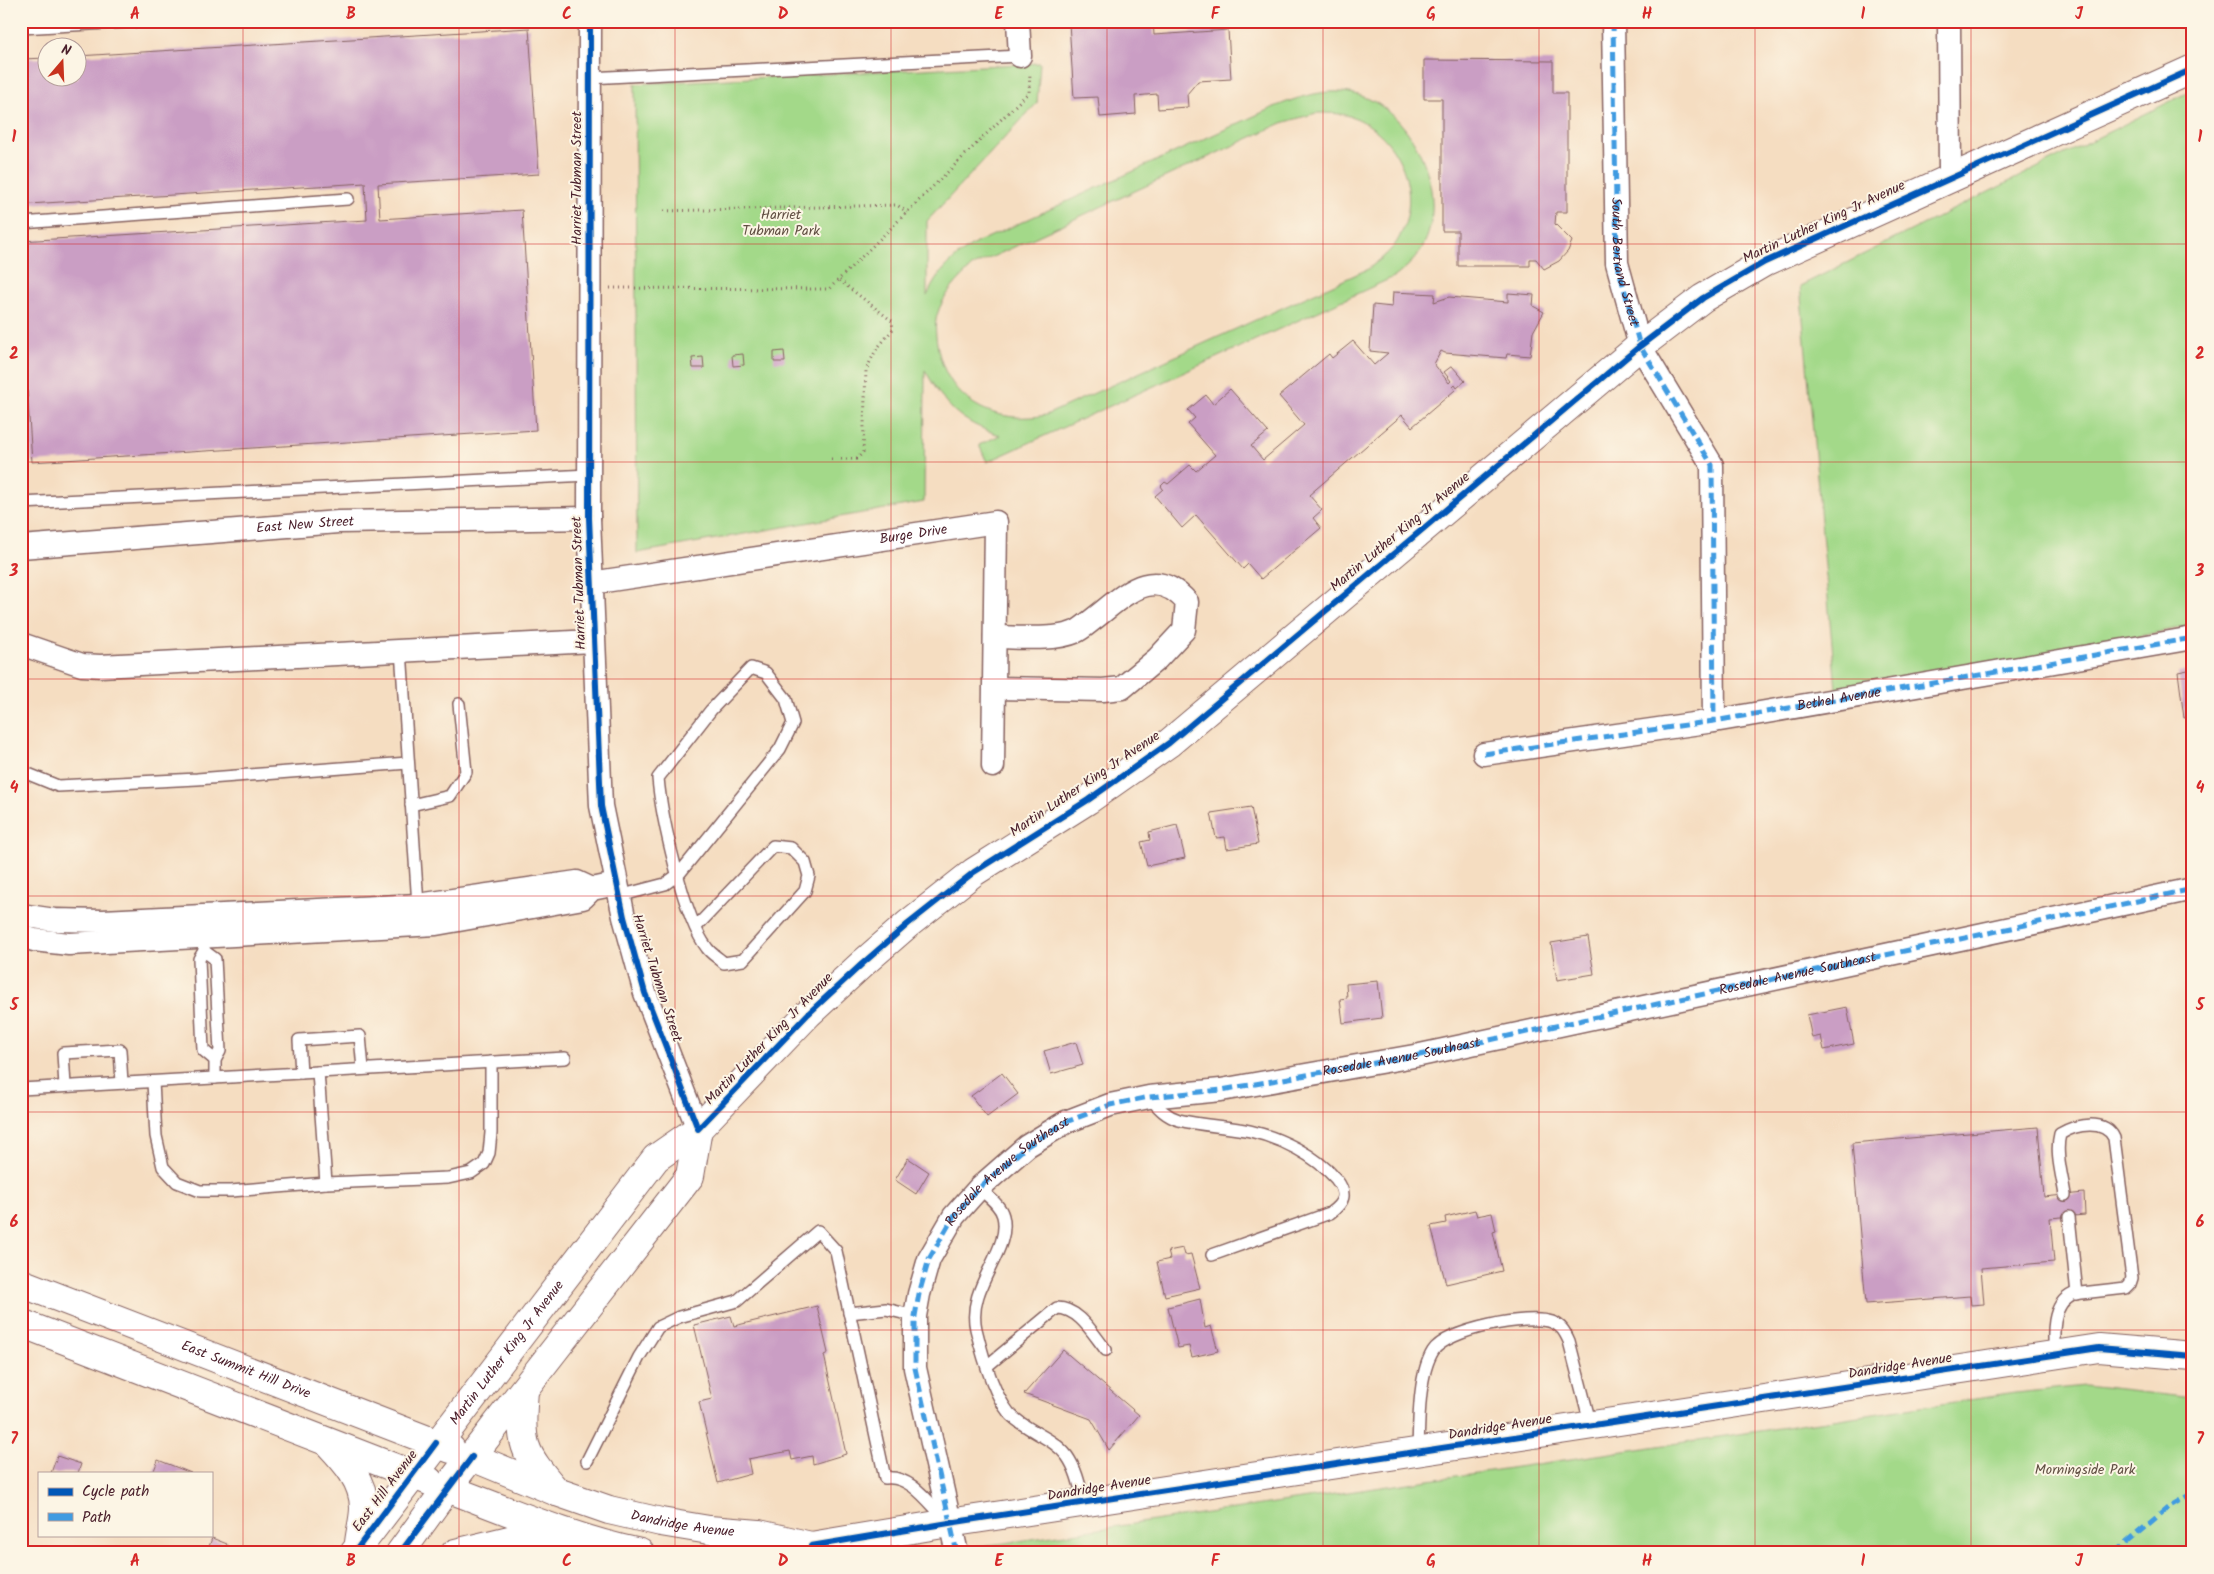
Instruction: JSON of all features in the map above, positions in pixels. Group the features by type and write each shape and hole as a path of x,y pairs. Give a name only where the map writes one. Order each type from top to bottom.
{"main road":[{"name":"Martin Luther King Jr Avenue","path":"436,1444 656,1158 698,1129 808,1014 862,964 908,924 974,872 1088,800 1169,743 1640,346 1703,298 1765,262 2193,69"},
{"path":"400,1553 447,1488 690,1176 698,1129"},
{"name":"East Summit Hill Drive","path":"21,1283 472,1457"},
{"path":"21,1323 447,1488 599,1544 640,1553"},
{"name":"Dandridge Avenue","path":"472,1457 557,1492 609,1510 660,1522 709,1530 759,1534 801,1549 949,1523 2099,1348 2193,1356"},
{"path":"524,1390 522,1425 524,1445 533,1463 557,1492"},
{"path":"325,1440 349,1465 360,1485 364,1506 356,1550"},
{"name":"East Hill Avenue","path":"356,1550 436,1444"},
{"path":"455,1553 512,1539 599,1544"}],"street":[{"name":"Harriet Tubman Street","path":"590,21 589,518 601,806 618,890 646,993 698,1129"},
{"path":"1018,21 1025,63"},
{"name":"South Bertrand Street","path":"1613,21 1617,263 1640,346 1712,465 1714,721"},
{"path":"1949,21 1950,177"},
{"name":"East New Street","path":"21,547 338,522 589,518"},
{"name":"Burge Drive","path":"591,583 996,522 993,766"},
{"path":"995,636 1058,636 1076,632 1140,585 1157,583 1172,587 1187,602 1184,630 1157,659 1122,688 1103,690 995,688"},
{"name":"Bethel Avenue","path":"1484,754 1714,721 2193,638"},
{"path":"21,644 82,665 100,666 593,641"},
{"path":"21,915 55,920 103,921 204,935 577,882 592,889 618,890"},
{"path":"21,936 34,940 69,944 204,935 436,924 583,898 592,889"},
{"name":"Rosedale Avenue Southeast","path":"957,1553 915,1368 915,1316 919,1294 929,1259 954,1216 979,1188 1027,1146 1066,1122 1110,1105 1150,1097 1221,1090 1420,1055 2193,889"}],"lane":[{"path":"21,28 143,21"},
{"path":"590,78 1025,63"},
{"path":"21,223 348,199"},
{"path":"21,503 589,475"},
{"path":"401,650 418,905"},
{"path":"618,890 665,884 679,874 780,749 793,723 786,699 766,674 752,668 711,710 658,778 660,801 679,874 690,913 696,927 707,948 724,963 743,960 805,891 809,876 804,862 791,848 773,846 696,927"},
{"path":"410,805 450,796 466,772 459,704"},
{"path":"21,770 58,786 197,779 408,764"},
{"path":"204,935 214,958 220,1051 214,1060 215,1078"},
{"path":"204,935 199,959 203,1050 214,1060"},
{"path":"301,1073 299,1040 351,1036 360,1036 363,1069"},
{"path":"65,1086 63,1053 120,1050 122,1083"},
{"path":"21,1089 565,1058"},
{"path":"152,1082 156,1136 162,1167 177,1182 200,1191 231,1191 326,1183 448,1178 471,1174 484,1164 489,1153 491,1133 491,1062"},
{"path":"318,1072 326,1183"},
{"path":"1150,1097 1163,1113 1178,1120 1250,1131 1269,1137 1302,1152 1327,1169 1340,1184 1344,1197 1341,1205 1330,1213 1212,1255"},
{"path":"2055,1355 2054,1322 2064,1301 2068,1297 2077,1294 2126,1288 2132,1278 2114,1138 2111,1131 2094,1125 2068,1129 2060,1134 2058,1142 2059,1159 2065,1195"},
{"path":"979,1188 998,1205 1003,1216 1004,1232 997,1252 981,1283 975,1306 975,1326 987,1366 1000,1399 1010,1414 1066,1455 1076,1471 1084,1503"},
{"path":"2069,1216 2077,1294"},
{"path":"587,1461 638,1357 658,1327 679,1317 737,1301 818,1231 836,1251 885,1478 894,1477 906,1480 949,1523"},
{"path":"987,1366 1057,1308 1066,1308 1074,1313 1106,1350"},
{"path":"849,1313 886,1309 915,1316"},
{"path":"1418,1452 1424,1382 1428,1361 1435,1348 1469,1330 1511,1321 1540,1320 1553,1322 1563,1329 1569,1341 1591,1426"}],"path":[{"path":"589,287 829,289 1029,92 1025,63"},
{"path":"664,210 897,205 907,212"},
{"path":"831,459 857,459 863,452 866,370 876,350 893,329 892,321 838,280"}],"green space":[{"name":"Harriet Tubman Park","path":"1040,63 1037,103 927,221 927,296 941,272 960,254 976,243 1272,108 1306,96 1329,92 1341,92 1364,97 1383,107 1399,122 1413,140 1423,161 1430,184 1432,206 1430,228 1420,252 1396,276 987,462 979,445 1000,435 974,424 955,411 939,394 925,370 924,502 637,553 635,84","holes":["1316,113 1353,117 1374,129 1398,157 1405,174 1408,192 1408,211 1403,229 1394,246 1368,269 1046,415 1027,417 1009,416 992,412 977,406 952,383 938,349 936,319 947,294 973,266 1282,123"]},
{"path":"2193,90 2193,625 1837,700 1800,286"},
{"name":"Morningside Park","path":"2085,1386 2193,1398 2193,1553 920,1553 1005,1543 2015,1393"}],"building":[{"path":"1079,21 1153,21 1154,35 1228,30 1231,79 1198,81 1187,94 1188,107 1158,109 1157,94 1135,96 1136,114 1100,117 1098,97 1074,98 1069,23"},
{"path":"529,28 539,174 378,184 380,219 522,210 536,430 32,462 21,297 21,241 367,220 365,183 29,204 21,59 38,58 38,88 88,88 88,55"},
{"path":"1424,60 1553,61 1553,93 1567,93 1567,212 1556,212 1555,224 1572,241 1568,251 1559,261 1544,269 1536,259 1530,259 1530,266 1458,266 1458,231 1442,231 1442,99 1424,99"},
{"path":"1393,292 1435,294 1434,302 1449,297 1508,302 1508,293 1534,295 1533,306 1544,312 1533,332 1530,356 1507,354 1506,358 1445,353 1441,351 1434,364 1449,383 1451,381 1444,372 1452,366 1465,381 1457,388 1455,385 1453,387 1455,390 1412,427 1402,415 1309,495 1322,510 1313,518 1321,528 1261,579 1248,564 1243,569 1196,515 1182,528 1155,496 1163,489 1161,486 1165,482 1168,484 1190,465 1196,471 1215,455 1188,424 1195,418 1188,410 1206,395 1213,404 1230,389 1268,432 1251,446 1263,460 1304,425 1279,396 1329,354 1332,358 1353,341 1374,365 1388,353 1370,351 1373,305 1392,307"},
{"path":"784,351 785,362 774,362 774,352"},
{"path":"743,354 744,365 733,366 732,355"},
{"path":"703,357 704,368 693,368 692,358"},
{"path":"2193,669 2193,716 2184,718 2178,672"},
{"path":"1251,807 1258,844 1227,849 1225,837 1216,838 1211,813"},
{"path":"1177,825 1185,858 1147,866 1141,842 1150,840 1149,832"},
{"path":"1588,937 1594,974 1557,980 1551,943"},
{"path":"1378,981 1382,1018 1343,1023 1340,999 1347,998 1346,984"},
{"path":"1847,1007 1854,1044 1824,1050 1821,1036 1812,1038 1807,1015"},
{"path":"1076,1042 1083,1065 1051,1074 1044,1051"},
{"path":"1002,1073 1018,1094 987,1117 971,1096"},
{"path":"2038,1127 2044,1197 2084,1193 2085,1215 2050,1218 2054,1262 1981,1268 1984,1304 1971,1305 1970,1296 1866,1304 1852,1143"},
{"path":"908,1158 929,1172 916,1194 895,1180"},
{"path":"1475,1210 1477,1216 1492,1213 1496,1231 1493,1232 1502,1271 1446,1284 1431,1226 1446,1223 1445,1217"},
{"path":"1183,1248 1185,1255 1191,1254 1200,1288 1165,1296 1157,1262 1170,1259 1168,1251"},
{"path":"1200,1299 1205,1328 1211,1326 1218,1351 1192,1357 1189,1346 1178,1348 1168,1307"},
{"path":"817,1306 828,1353 824,1355 846,1454 813,1464 812,1456 792,1460 790,1451 748,1459 751,1474 718,1483 699,1402 712,1399 694,1325 731,1316 734,1326"},
{"path":"1063,1350 1139,1415 1109,1450 1091,1419 1024,1394"},
{"path":"57,1456 81,1464 78,1472 51,1472"},
{"path":"158,1460 188,1472 153,1472"},
{"path":"212,1538 227,1544 224,1553 207,1553"}],"marked path":[{"path":"1613,21 1617,263 1640,346 1712,465 1714,721"},
{"path":"1484,754 1714,721 2193,638"},
{"path":"957,1553 915,1368 915,1316 919,1294 929,1259 954,1216 979,1188 1027,1146 1066,1122 1110,1105 1149,1097 1221,1090 1420,1055 2193,889"},
{"path":"2114,1553 2170,1506 2193,1493"}],"cycle path":[{"path":"590,21 589,518 601,806 624,917 645,993 698,1129 808,1014 908,924 974,872 1088,800 1169,743 1640,346 1703,298 1765,262 2193,69"},
{"path":"811,1546 949,1523 2099,1348 2193,1356"},
{"path":"354,1553 436,1443"},
{"path":"400,1553 472,1457"}]}
